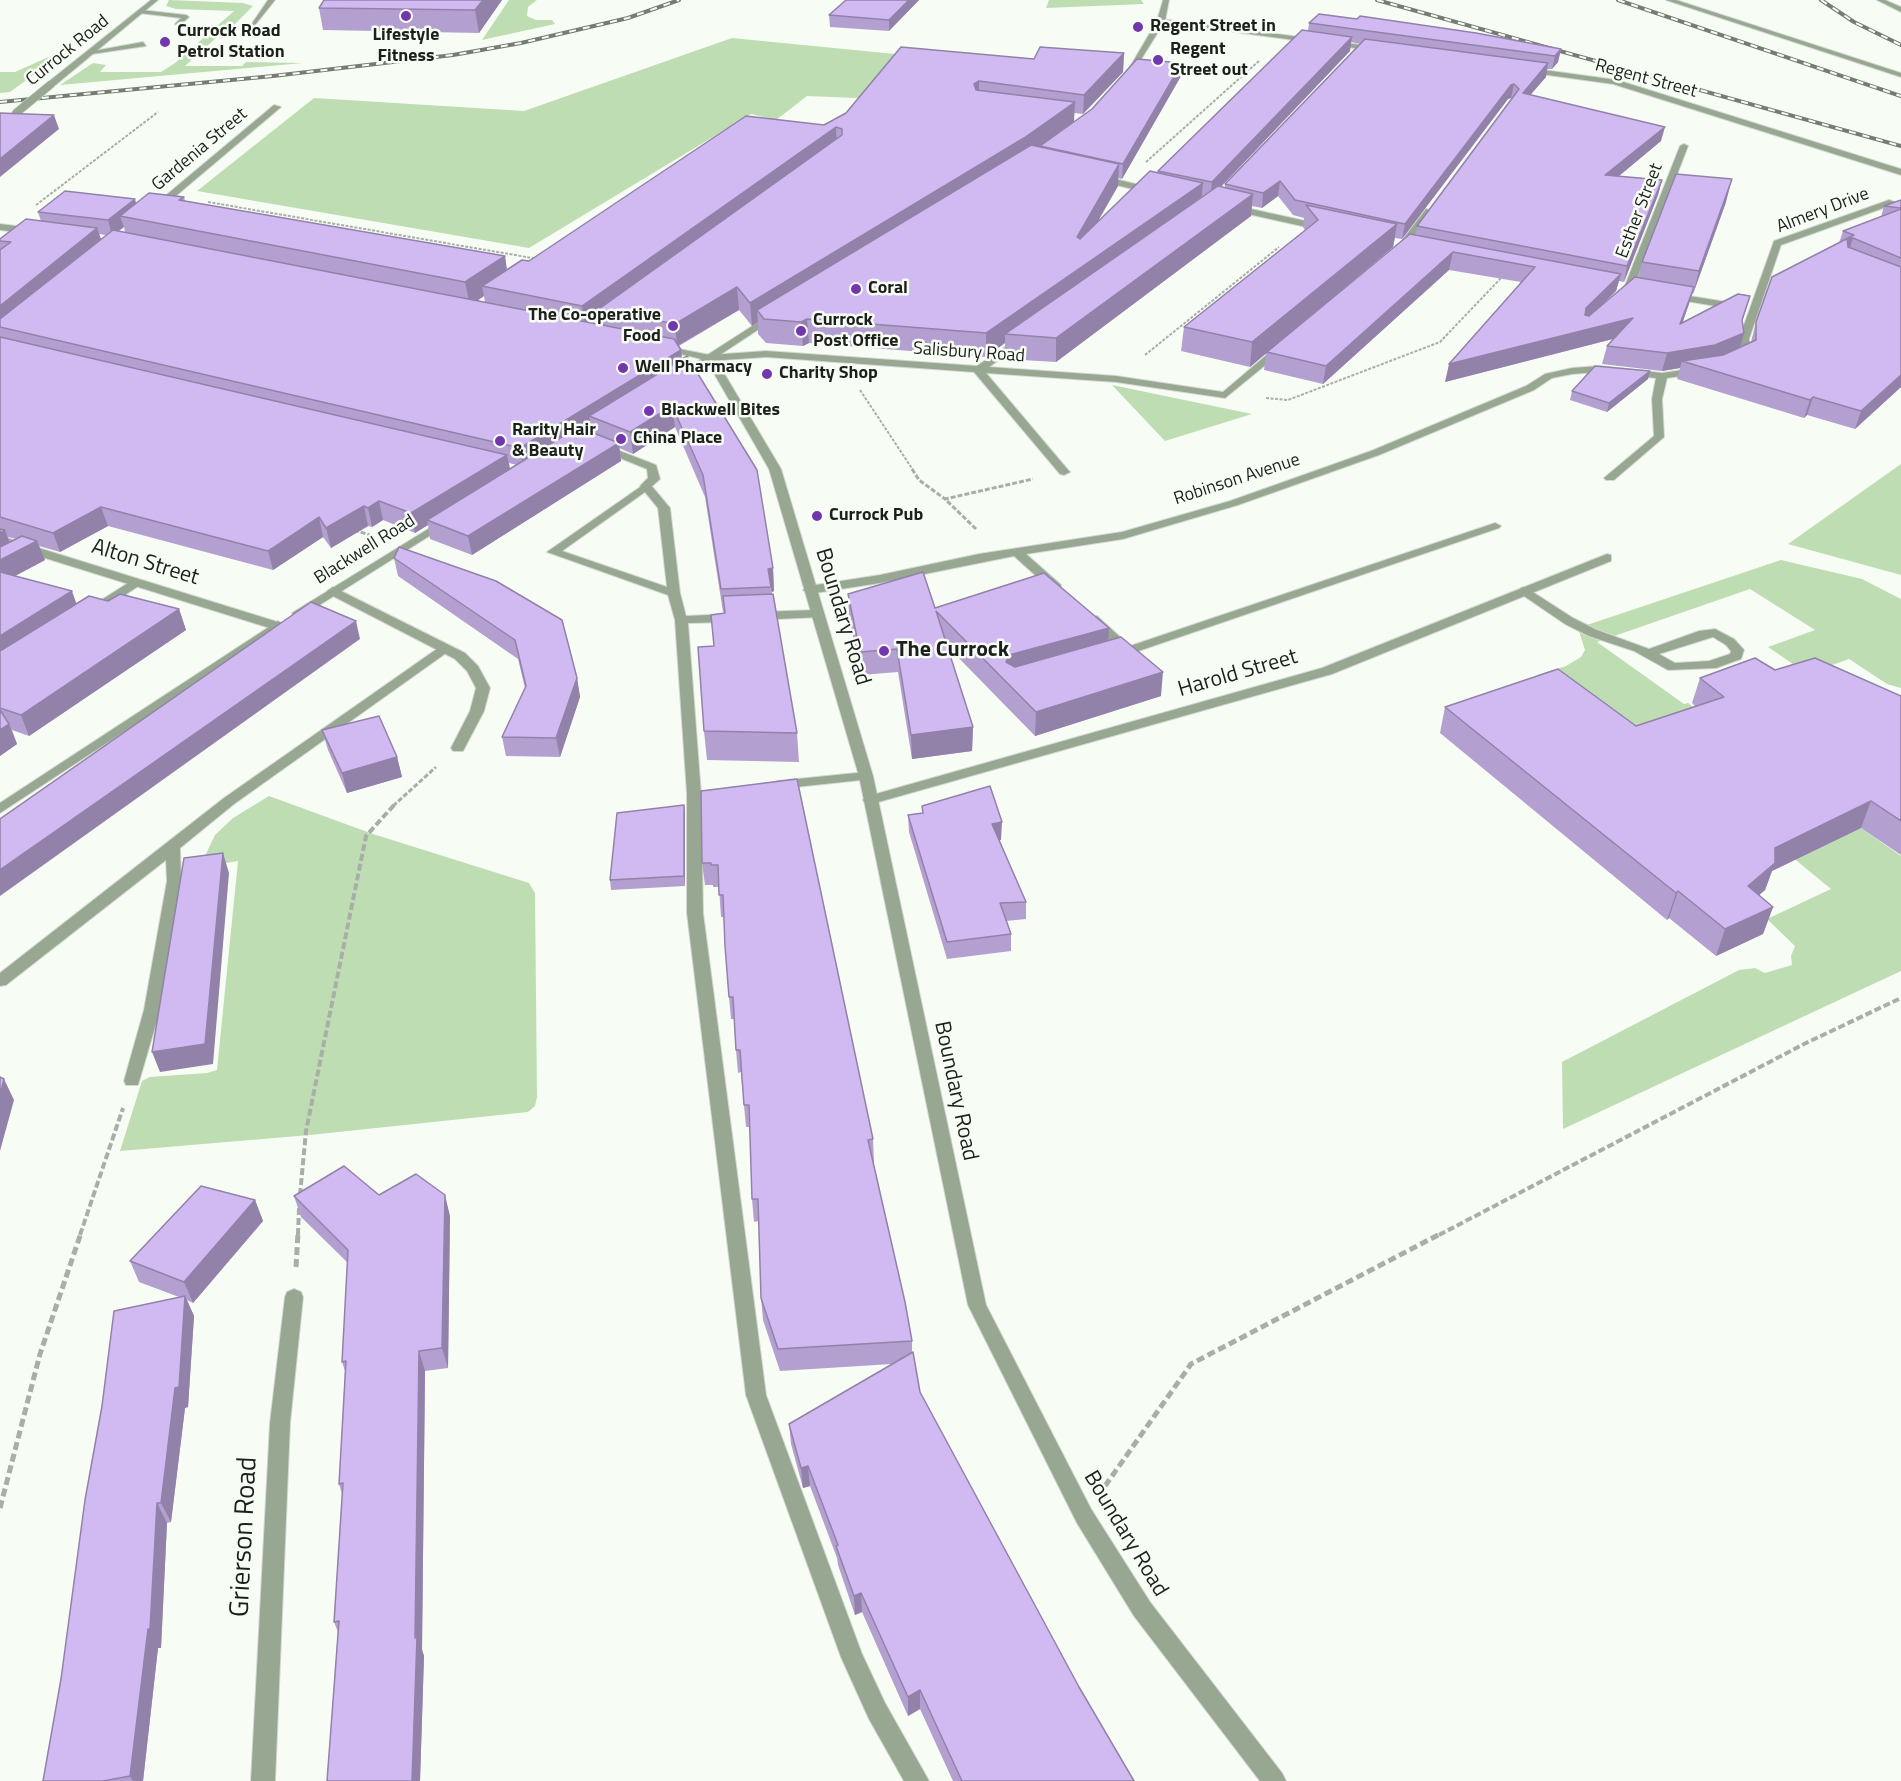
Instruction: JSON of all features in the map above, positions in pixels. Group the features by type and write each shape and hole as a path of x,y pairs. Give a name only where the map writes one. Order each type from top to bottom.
{"street":[{"name":"Currock Road","path":"8,119 155,0"},
{"path":"253,24 272,0"},
{"path":"1117,86 1132,69 1161,21 1166,0"},
{"path":"1670,0 1901,75"},
{"path":"1880,0 1901,10"},
{"path":"141,12 186,17 179,24"},
{"path":"1161,21 1383,50"},
{"path":"92,51 143,44"},
{"path":"1353,55 1361,47"},
{"name":"Regent Street","path":"1525,69 1614,82 1901,172"},
{"name":"Gardenia Street","path":"144,218 277,107"},
{"name":"Esther Street","path":"1628,289 1683,146"},
{"path":"1091,177 1167,194"},
{"name":"Almery Drive","path":"1725,363 1746,353 1744,339 1777,243 1889,203 1901,207"},
{"path":"1223,206 1340,231"},
{"path":"1405,245 1433,207"},
{"path":"3,228 41,232"},
{"path":"1395,247 1405,245 1416,247"},
{"path":"1616,287 1639,291"},
{"path":"1611,305 1628,289"},
{"path":"1662,295 1754,310"},
{"path":"669,382 780,313"},
{"path":"1027,335 978,370 1064,472"},
{"path":"1225,395 1288,342"},
{"path":"654,347 710,358"},
{"name":"Salisbury Road","path":"710,358 766,354 1116,379 1225,395"},
{"name":"Boundary Road","path":"710,358 775,469 866,776 977,1305 1084,1516 1142,1609 1274,1781"},
{"name":"Robinson Avenue","path":"809,590 1003,554 1123,535 1234,503 1375,453 1530,388 1549,376 1572,370 1599,369 1662,376"},
{"path":"1610,478 1659,437 1657,399 1662,376 1704,370"},
{"path":"591,442 652,467 654,479 553,552 674,593"},
{"path":"646,486 664,508 674,593 681,620 699,794 695,913 756,1395 852,1657 877,1711 917,1781"},
{"name":"Blackwell Road","path":"0,809 277,626 455,516"},
{"path":"1106,657 1495,526"},
{"name":"Alton Street","path":"0,540 277,626"},
{"path":"9,560 28,548"},
{"path":"1016,552 1069,598"},
{"name":"Harold Street","path":"870,800 1327,671 1607,558"},
{"path":"78,620 136,582"},
{"path":"333,591 460,656 473,669 483,688 477,711 458,748"},
{"path":"1525,591 1569,621 1593,633 1640,648 1673,667 1690,668 1711,665 1736,656 1738,650 1715,633 1703,634 1649,653"},
{"path":"1086,613 1129,651"},
{"path":"681,620 818,614"},
{"path":"0,981 230,801 444,648"},
{"path":"763,787 866,776"},
{"path":"132,1081 152,1010 174,881 173,847"},
{"name":"Grierson Road","path":"263,1781 280,1423 294,1298"}],"path":[{"path":"1122,184 1287,37"},
{"path":"3,228 158,112"},
{"path":"171,195 547,260"},
{"path":"1225,395 1288,400 1440,342 1504,274"},
{"path":"840,360 919,480 945,499 1003,554"},
{"path":"945,499 1064,472"},
{"path":"348,528 405,547"},
{"path":"294,1298 301,1168 306,1131 366,836 390,809 458,748"},
{"path":"1084,1516 1191,1364 1804,1044 1901,998"},
{"path":"0,1508 40,1354 132,1081"}],"green space":[{"path":"169,0 243,3 253,6 185,66 242,66 246,62 303,63 60,85 93,63 106,65 100,72 161,72 175,63 234,11 176,9 166,6"},
{"path":"509,0 537,0 528,7 527,16 536,20 552,20 555,24 482,40"},
{"path":"1049,0 1141,0 1144,4 1046,8"},
{"path":"732,38 895,54 881,99 807,96 776,120 751,114 529,248 197,191 314,98 524,111"},
{"path":"73,46 10,92 0,93 0,72 15,72"},
{"path":"1112,385 1252,414 1165,441"},
{"path":"1901,464 1901,575 1788,544"},
{"path":"1781,560 1862,579 1901,599 1901,688 1887,684 1849,659 1782,683 1745,682 1793,664 1768,647 1815,630 1750,589 1597,642 1684,704 1688,703 1715,723 1631,754 1552,696 1537,675 1566,666 1581,657 1585,650 1578,628"},
{"path":"269,796 373,834 529,883 535,893 537,1097 535,1106 528,1112 310,1135 120,1151 142,1081 150,1077 207,1073 217,1070 238,861 202,867 203,860 215,835 233,818"},
{"path":"1834,825 1848,834 1861,828 1901,856 1901,971 1563,1129 1562,1062 1739,970 1755,968 1765,973 1792,965 1791,956 1795,946 1767,919 1831,889 1780,847"}],"building":[{"path":"324,0 483,0 475,10 319,8"},
{"path":"846,0 909,0 889,20 829,15"},
{"path":"1319,14 1357,19 1360,16 1476,33 1561,49 1555,56 1309,23"},
{"path":"1302,30 1352,37 1212,182 1158,171"},
{"path":"1365,39 1548,63 1523,93 1665,127 1605,175 1662,180 1627,266 1417,226 1519,89 1514,84 1405,224 1295,200 1280,181 1263,193 1225,184"},
{"path":"901,47 1034,59 1040,47 1124,53 1084,95 979,81 974,84 976,90 1075,102 1024,138 750,303 737,287 675,324 599,309 842,135 842,129 836,127 582,306 482,286 522,260 529,261 746,116 824,125 846,113"},
{"path":"1137,59 1182,63 1123,164 1040,146 1092,109"},
{"path":"0,113 54,115 0,159"},
{"path":"1031,145 1119,164 1077,237 1080,239 1150,171 1203,183 986,333 807,319 801,322 764,319 757,310"},
{"path":"1676,174 1732,179 1699,271 1642,262"},
{"path":"1218,186 1253,194 1056,338 1005,334"},
{"path":"65,191 135,199 108,220 38,212"},
{"path":"149,193 184,197 179,200 505,256 465,282 120,216"},
{"path":"1901,200 1901,208 1884,206"},
{"path":"1306,205 1397,224 1252,342 1184,327 1318,220"},
{"path":"1901,209 1901,258 1853,238 1847,239 1848,247 1901,267 1901,375 1861,411 1813,397 1810,400 1682,361 1723,355 1756,340 1756,322 1772,277 1854,235 1843,231"},
{"path":"26,219 97,228 0,306 0,250 11,242 0,241 0,239"},
{"path":"113,230 674,339 681,350 520,448 0,327 0,319"},
{"path":"1410,234 1621,274 1586,308 1585,315 1589,316 1635,277 1694,287 1680,324 1738,294 1750,296 1742,320 1744,333 1715,345 1667,353 1607,346 1633,318 1449,364 1535,267 1453,252 1326,366 1267,352"},
{"path":"0,337 507,455 411,513 379,501 368,508 364,506 326,528 319,517 268,551 101,507 53,533 0,517"},
{"path":"687,356 757,470 773,568 768,569 771,587 721,589 703,475 672,406 630,432 589,416"},
{"path":"1595,366 1650,371 1609,403 1572,391"},
{"path":"578,427 619,443 468,536 427,520"},
{"path":"22,536 37,541 0,560 0,547"},
{"path":"399,547 496,581 562,620 577,678 556,738 502,737 526,686 515,640 394,558"},
{"path":"0,572 72,591 0,636"},
{"path":"923,572 935,608 1044,573 1109,628 1009,655 1006,662 1015,667 1121,637 1163,672 1036,712 936,611 973,727 911,735 897,649 860,652 848,594"},
{"path":"120,594 179,609 21,715 0,708 0,651 89,596 108,601"},
{"path":"773,594 797,733 704,731 698,647 714,646 711,615 725,613 723,596"},
{"path":"311,602 356,621 0,870 0,819"},
{"path":"1755,658 1775,670 1815,658 1901,696 1901,821 1871,801 1775,848 1775,863 1748,886 1773,907 1725,929 1678,891 1676,893 1445,707 1558,669 1636,726 1724,697 1700,678"},
{"path":"0,710 9,724 0,730"},
{"path":"379,716 397,757 342,773 322,730"},
{"path":"797,779 873,1139 868,1140 912,1341 778,1349 761,1298 758,1199 752,1199 749,1105 744,1105 740,1050 736,1050 733,997 729,997 723,895 719,895 718,865 702,863 701,791"},
{"path":"990,786 1002,822 992,824 1026,902 1000,903 1011,934 947,942 908,815 923,813 922,806"},
{"path":"684,805 684,876 610,880 617,813"},
{"path":"223,853 205,1044 152,1052 184,858"},
{"path":"0,1077 4,1079 0,1095"},
{"path":"344,1166 379,1195 416,1174 445,1195 442,1348 419,1351 415,1638 417,1637 412,1781 327,1781 339,1621 334,1622 343,1483 339,1484 346,1361 342,1362 348,1250 294,1196"},
{"path":"201,1186 255,1200 184,1282 130,1261"},
{"path":"185,1296 179,1387 175,1388 161,1503 157,1503 150,1629 148,1629 130,1776 103,1781 43,1781 61,1679 114,1311"},
{"path":"913,1352 920,1392 1079,1687 1134,1781 962,1781 920,1690 908,1697 861,1593 854,1596 836,1546 838,1545 808,1466 801,1468 789,1424"}],"railway":[{"path":"0,102 273,76 453,55 521,43 628,18 679,0"},
{"path":"1377,0 1901,146"},
{"path":"1618,0 1901,96"},
{"path":"1821,0 1854,22 1901,45"}],"place":[{"name":"Lifestyle Fitness","path":"406,16"},
{"name":"Regent Street in","path":"1138,27"},
{"name":"Currock Road Petrol Station","path":"165,42"},
{"name":"Regent Street out","path":"1158,60"},
{"name":"Coral","path":"856,289"},
{"name":"The Co-operative Food","path":"673,326"},
{"name":"Currock Post Office","path":"801,331"},
{"name":"Well Pharmacy","path":"623,368"},
{"name":"Charity Shop","path":"767,374"},
{"name":"Blackwell Bites","path":"649,411"},
{"name":"China Place","path":"621,439"},
{"name":"Rarity Hair & Beauty","path":"500,441"},
{"name":"Currock Pub","path":"817,516"},
{"name":"The Currock","path":"884,651"}]}
